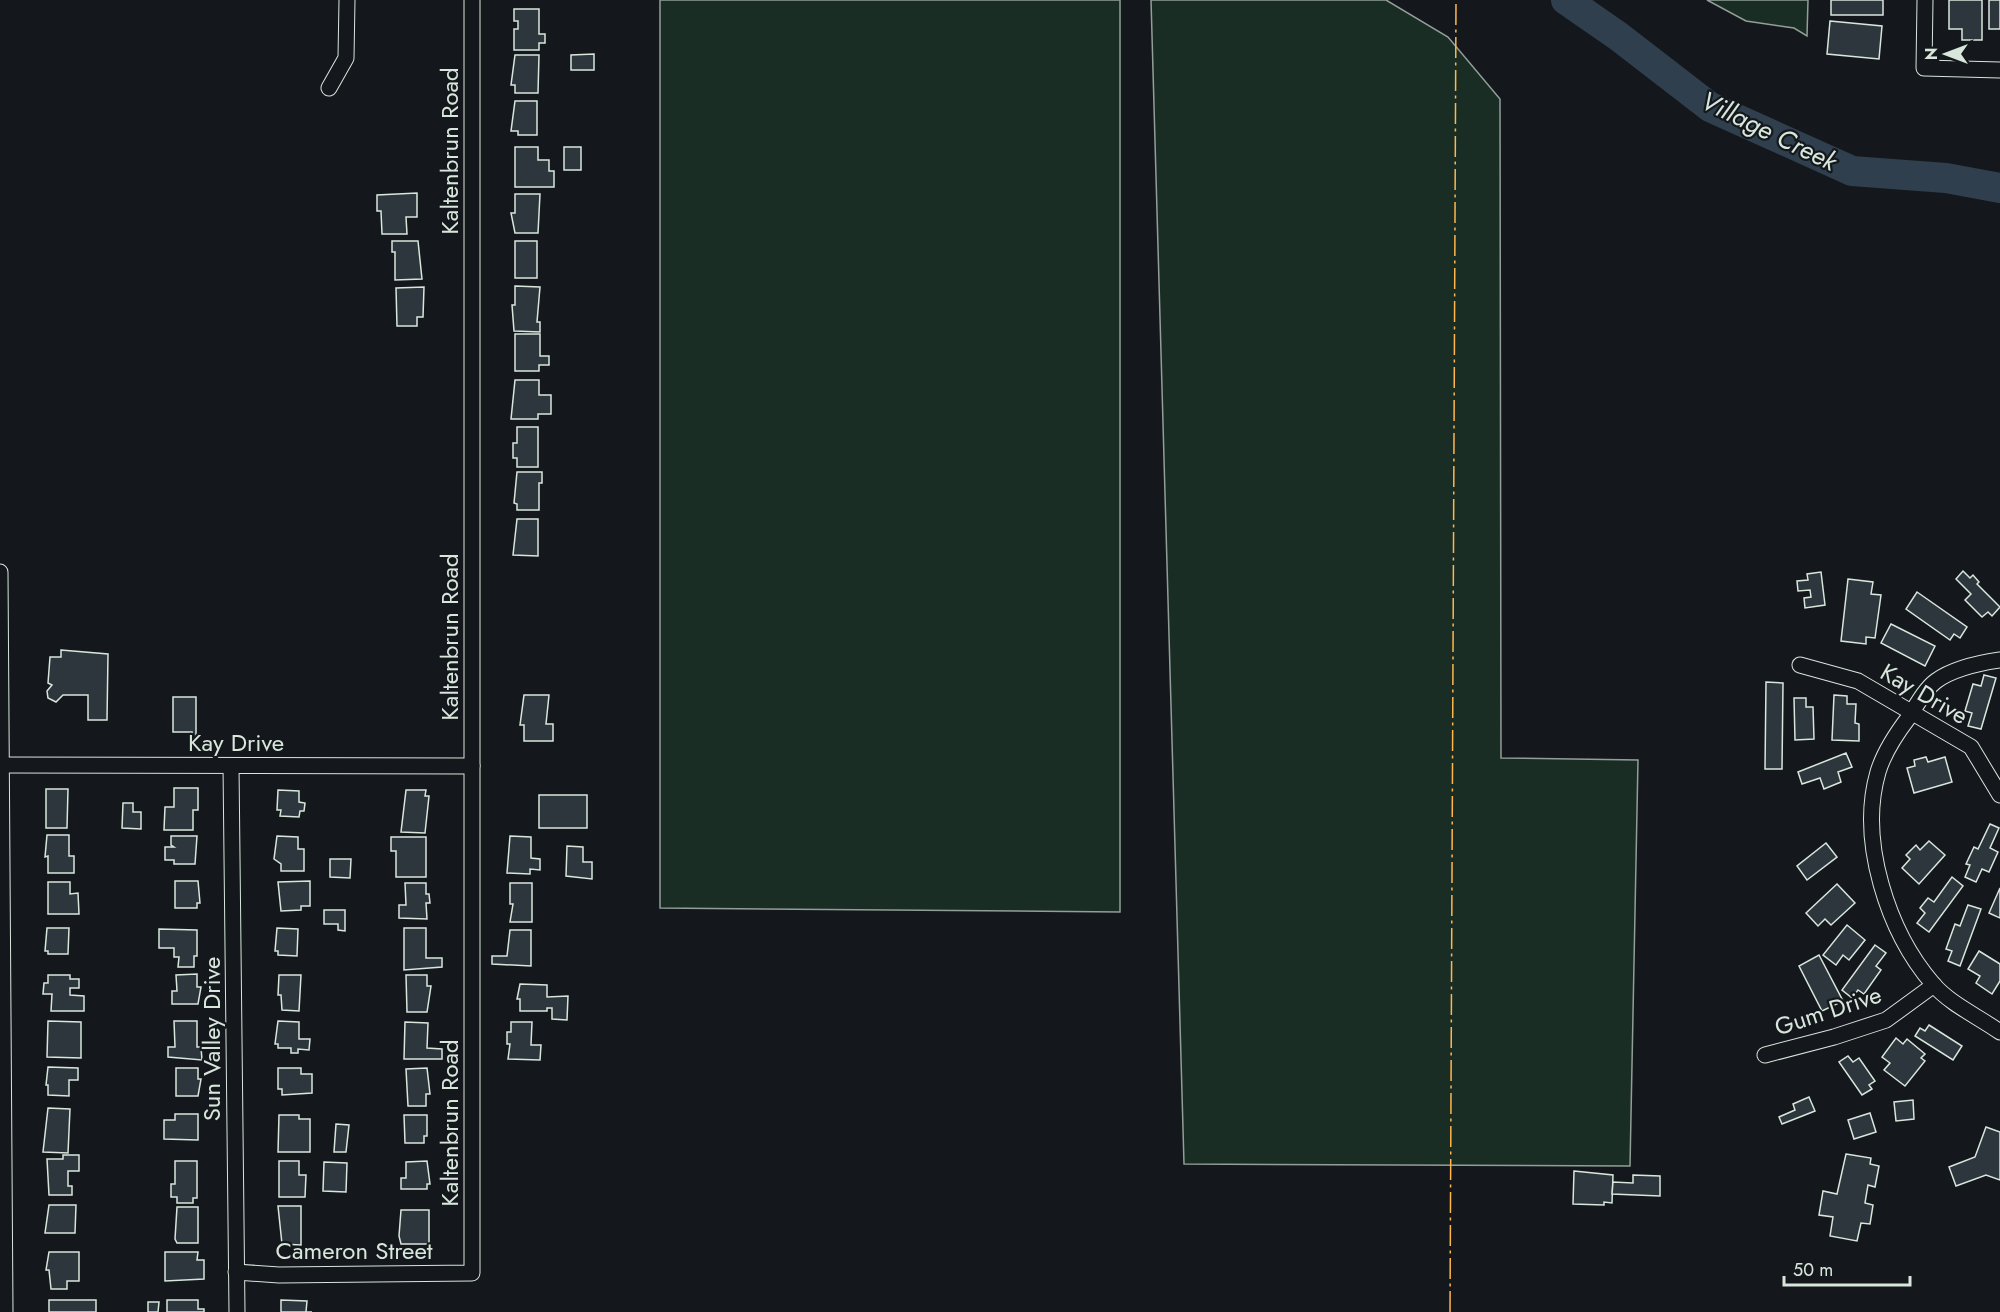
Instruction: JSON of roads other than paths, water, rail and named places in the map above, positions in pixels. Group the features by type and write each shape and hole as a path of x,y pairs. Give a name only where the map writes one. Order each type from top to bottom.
{"street":[{"path":"329,88 346,58 347,0"},
{"name":"Kaltenbrun Road","path":"472,0 472,1274"},
{"path":"1925,0 1923,68 2000,70"},
{"path":"0,572 5,1312"},
{"path":"2000,660 1973,664 1935,681 1893,739 1878,772 1872,811 1872,835 1881,888 1894,921 1934,985 2000,1032"},
{"name":"Kay Drive","path":"1800,665 1858,681 1971,747 2000,795"},
{"name":"Kay Drive","path":"1,765 472,766"},
{"name":"Sun Valley Drive","path":"231,766 237,1312"},
{"name":"Gum Drive","path":"1765,1055 1834,1038 1886,1020 1934,985"},
{"name":"Cameron Street","path":"236,1272 279,1275 472,1274"}],"waterway":[{"name":"Village Creek","path":"1566,0 1618,36 1710,107 1852,171 1946,178 2000,188"}]}
